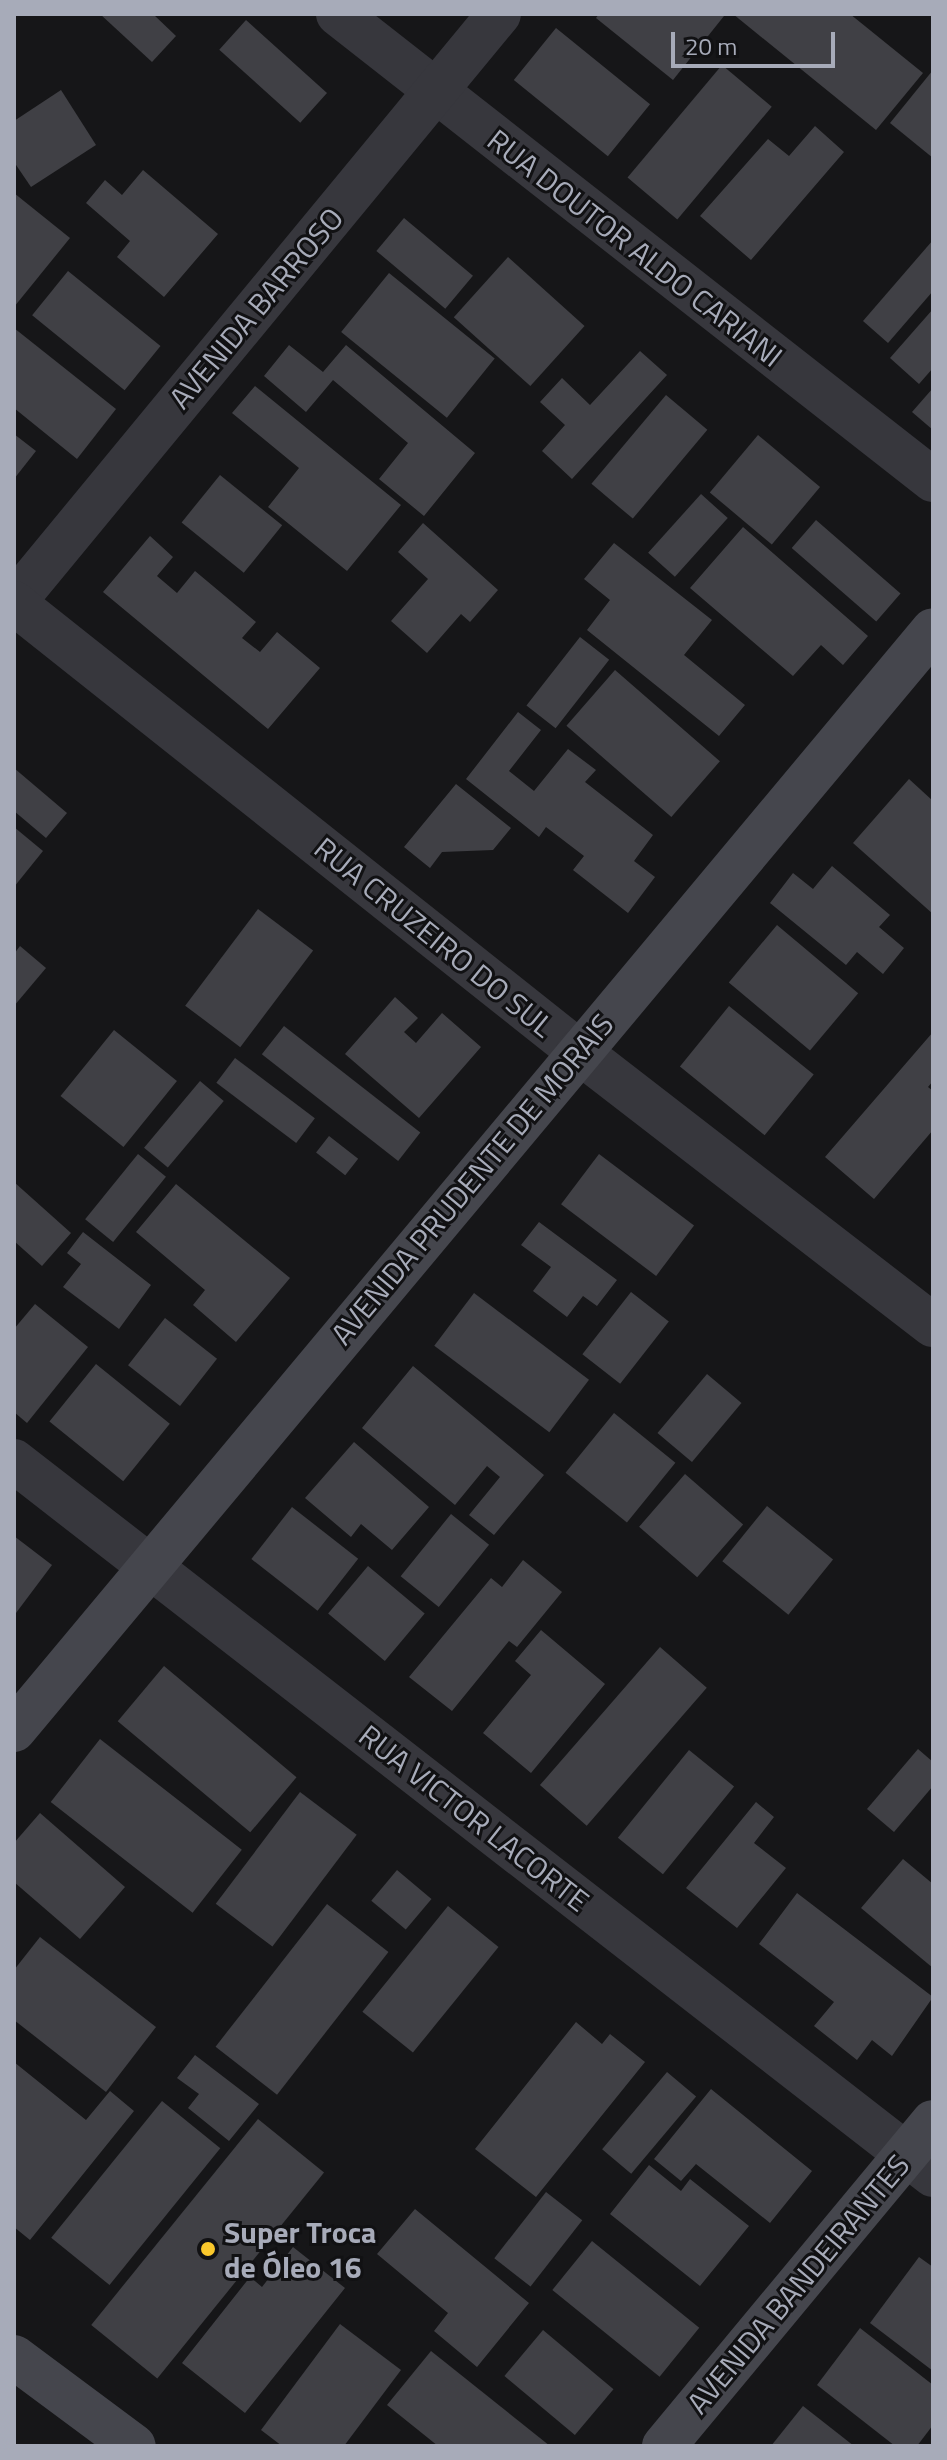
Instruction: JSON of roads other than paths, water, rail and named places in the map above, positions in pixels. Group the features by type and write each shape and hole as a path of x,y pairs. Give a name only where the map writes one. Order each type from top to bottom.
{"street":[{"name":"RUA DOUTOR ALDO CARIANI","path":"338,14 933,480"},
{"name":"AVENIDA BARROSO","path":"14,602 499,14"},
{"name":"RUA CRUZEIRO DO SUL","path":"14,602 578,1051 933,1325"},
{"name":"AVENIDA PRUDENTE DE MORAIS","path":"14,1730 578,1051 933,630"},
{"name":"RUA VICTOR LACORTE","path":"14,1461 924,2150"},
{"name":"AVENIDA BANDEIRANTES","path":"664,2446 924,2150"},
{"path":"14,2357 134,2446"}],"place":[{"name":"Super Troca de Óleo 16","path":"208,2249"}]}
